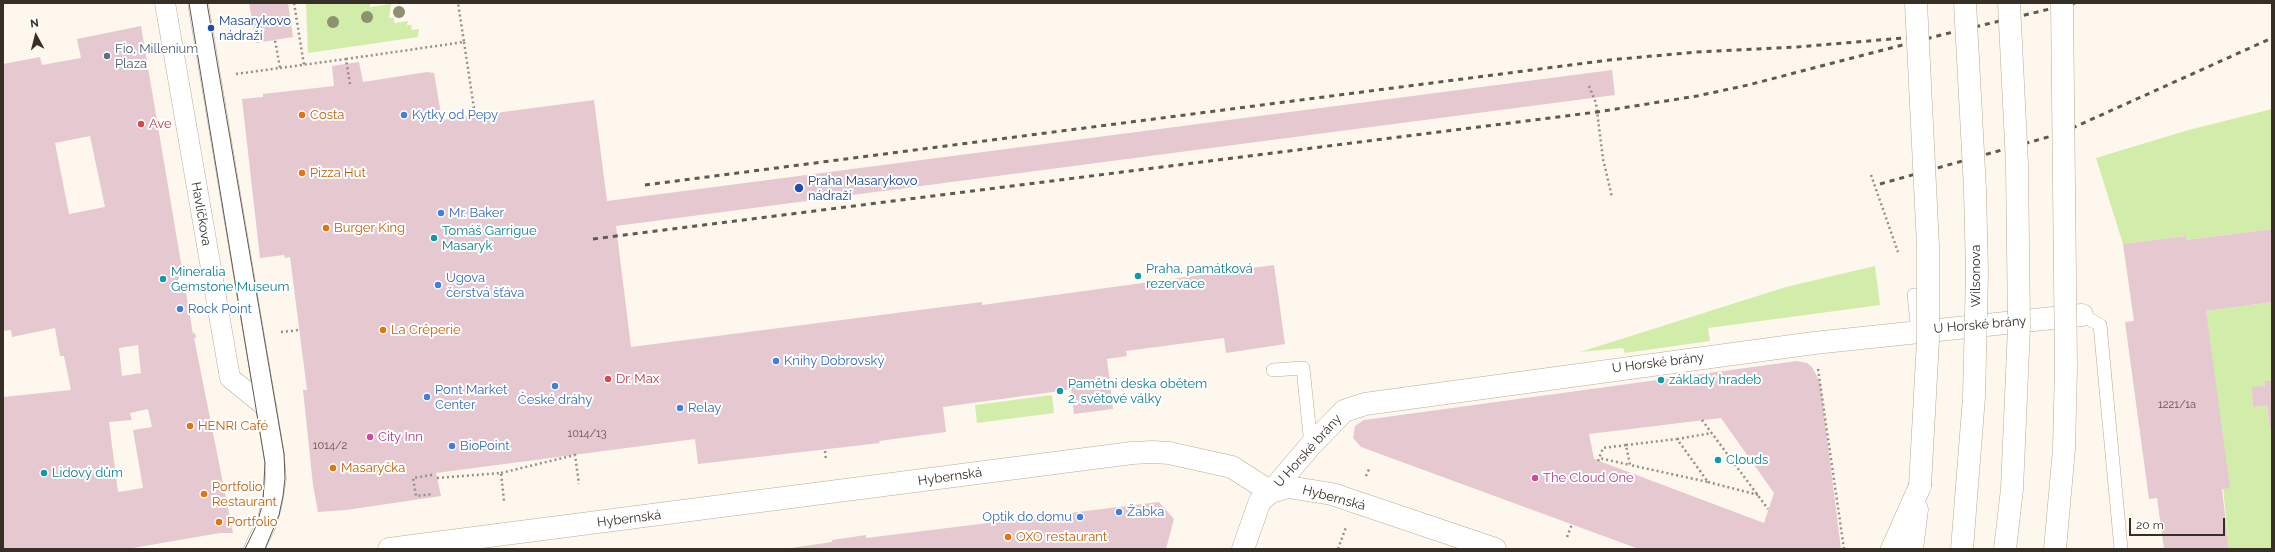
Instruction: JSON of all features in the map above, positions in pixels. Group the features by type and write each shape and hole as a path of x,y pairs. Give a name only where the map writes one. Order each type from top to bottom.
{"main road":[{"path":"1912,549 1920,486 1928,340 1928,246 1916,3"},
{"name":"Wilsonova","path":"1962,549 1974,397 1976,273 1975,181 1965,3"},
{"path":"2005,549 2012,482 2019,320 2017,164 2008,3"},
{"path":"2055,549 2064,449 2066,367 2062,3"},
{"name":"U Horské brány","path":"1243,549 1260,500 1271,492 1311,445 1344,411 1365,404 1814,343 1918,331 2076,321"},
{"name":"Hybernská","path":"389,549 1132,453 1169,453 1232,467 1271,492 1288,487 1332,494 1495,549"},
{"path":"1892,549 1920,486"}],"street":[{"name":"Havlíčkova","path":"165,3 230,378 267,408"},
{"path":"198,3 267,408 276,479 267,522 254,549"}],"lane":[{"path":"184,282 212,277"},
{"path":"1914,295 1918,331"},
{"path":"2076,321 2100,324 2121,549"},
{"path":"1273,370 1303,368 1311,445"}],"path":[{"path":"294,3 304,65"},
{"path":"458,3 475,116"},
{"path":"275,40 280,68"},
{"path":"236,74 464,42"},
{"path":"346,59 350,84"},
{"path":"1589,86 1596,103 1602,159 1612,197"},
{"path":"1871,175 1914,295"},
{"path":"279,332 299,330"},
{"path":"1814,343 1844,549"},
{"path":"1702,420 1768,509"},
{"path":"1598,461 1603,448 1712,433"},
{"path":"1677,439 1708,482"},
{"path":"1626,445 1630,465"},
{"path":"825,450 826,460"},
{"path":"437,478 502,473 575,454 579,484"},
{"path":"1599,458 1708,482 1758,496"},
{"path":"502,473 504,501"},
{"path":"432,475 413,478 416,496 434,494"},
{"path":"1567,537 1572,524"}],"green space":[{"path":"306,3 370,3 370,7 391,4 389,18 394,18 394,23 408,21 407,25 412,25 411,30 419,29 418,37 308,53"},
{"path":"2272,109 2272,229 2186,240 2186,236 2123,244 2096,158 2185,131"},
{"path":"1875,266 1880,305 1708,328 1710,341 1625,353 1623,348 1580,352 1786,287"},
{"path":"2272,302 2272,381 2264,381 2265,386 2251,388 2253,407 2267,405 2270,429 2272,429 2272,549 2229,549 2206,311"},
{"path":"1052,395 1054,413 977,423 975,405"}],"building":[{"path":"249,3 288,3 293,37 256,43"},
{"path":"141,26 193,334 195,333 196,338 194,338 233,533 220,533 127,549 3,549 3,397 71,390 64,356 60,356 55,328 12,337 11,330 3,331 3,64 40,57 42,65 81,58 77,39","holes":["90,136 105,207 69,214 55,143","138,345 141,373 122,376 119,348","148,409 152,427 133,430 143,488 118,492 109,422 132,420 130,413"]},
{"path":"359,62 363,82 427,72 434,73 442,120 594,100 607,201 1612,70 1615,95 616,226 631,347 982,302 982,305 1274,265 1285,344 1226,353 1224,338 1126,351 1127,356 1107,359 1113,409 1074,414 1071,389 943,407 946,432 879,441 880,443 698,464 695,439 436,473 441,496 346,510 318,512 313,485 303,390 307,390 290,257 285,258 284,255 260,258 242,99 263,97 263,94 334,86 332,66"},
{"path":"2272,229 2272,302 2206,311 2230,488 2222,489 2229,549 2164,549 2157,498 2149,499 2125,322 2134,321 2123,244 2186,236 2186,240"},
{"path":"1797,361 1807,363 1812,367 1820,382 1841,549 1639,549 1361,447 1353,438 1355,426 1364,420","holes":["1721,418 1774,493 1764,523 1594,459 1589,434"]},
{"path":"2264,381 2272,381 2272,429 2270,429 2267,405 2253,407 2251,387 2265,386"},
{"path":"1159,502 1174,519 1166,549 784,549 866,535 866,538"}],"tram line":[{"path":"189,3 265,463 263,502 257,524 245,549"},
{"path":"207,3 284,454 285,478 283,496 279,515 265,549"}],"railway":[{"path":"593,239 1597,112 1697,96 1748,85 1941,35 2075,3"},
{"path":"645,185 1609,60 1697,52 1797,47 1915,37"},
{"path":"1880,184 2059,134 2272,38"}],"place":[{"name":"Masarykovo nádraží","path":"211,28"},
{"name":"Fio, Millenium Plaza","path":"107,56"},
{"name":"Costa","path":"302,115"},
{"name":"Kytky od Pepy","path":"404,115"},
{"name":"Ave","path":"141,124"},
{"name":"Pizza Hut","path":"302,173"},
{"name":"Praha Masarykovo nádraží","path":"799,188"},
{"name":"Mr. Baker","path":"441,213"},
{"name":"Burger King","path":"326,228"},
{"name":"Tomáš Garrigue Masaryk","path":"434,238"},
{"name":"Praha, památková rezervace","path":"1138,276"},
{"name":"Mineralia Gemstone Museum","path":"163,279"},
{"name":"Ugova čerstvá šťáva","path":"438,285"},
{"name":"Rock Point","path":"180,309"},
{"name":"La Crêperie","path":"383,330"},
{"name":"Knihy Dobrovský","path":"776,361"},
{"name":"Dr. Max","path":"608,379"},
{"name":"základy hradeb","path":"1661,380"},
{"name":"České dráhy","path":"555,386"},
{"name":"Pamětní deska obětem 2. světové války","path":"1060,391"},
{"name":"Pont Market Center","path":"427,397"},
{"name":"Relay","path":"680,408"},
{"name":"HENRI Café","path":"190,426"},
{"name":"City Inn","path":"370,437"},
{"name":"BioPoint","path":"452,446"},
{"name":"Clouds","path":"1718,460"},
{"name":"Masaryčka","path":"333,468"},
{"name":"Lidový dům","path":"44,473"},
{"name":"The Cloud One","path":"1535,478"},
{"name":"Portfolio Restaurant","path":"204,494"},
{"name":"Žabka","path":"1119,512"},
{"name":"Optik do domu","path":"1080,517"},
{"name":"Portfolio","path":"219,522"},
{"name":"OXO restaurant","path":"1008,537"}]}
